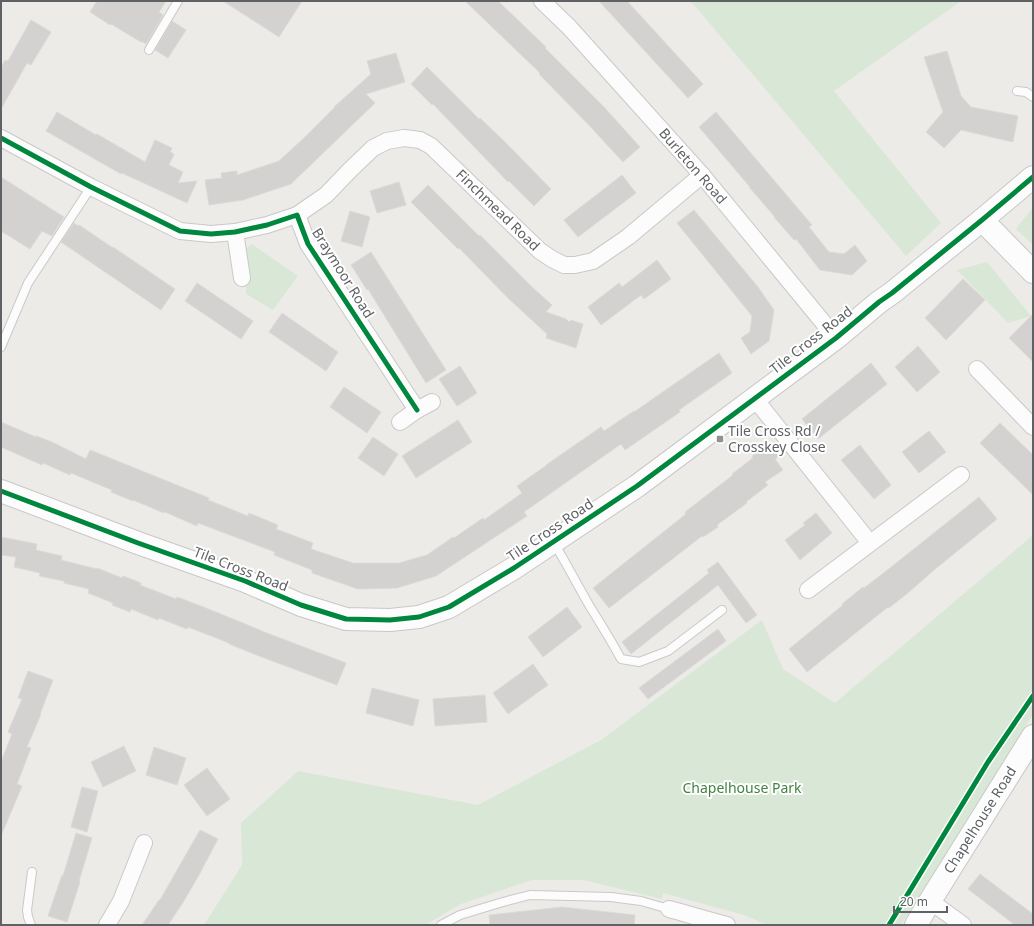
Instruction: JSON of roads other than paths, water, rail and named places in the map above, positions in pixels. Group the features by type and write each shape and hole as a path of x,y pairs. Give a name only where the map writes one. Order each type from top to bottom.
{"street":[{"name":"Burleton Road","path":"542,1 569,27 702,175 836,338"},
{"path":"1,138 91,187 180,231 211,234 235,232 267,225 297,215"},
{"name":"Finchmead Road","path":"297,215 326,194 373,148 387,141 404,138 420,140 431,146 540,251 564,265 575,265 594,261 628,237 702,175"},
{"name":"Tile Cross Road","path":"1,491 138,543 245,581 301,605 346,619 390,620 419,617 449,607 514,568 637,486 836,338 1033,177"},
{"name":"Braymoor Road","path":"297,215 308,244 417,410"},
{"path":"982,220 1033,272"},
{"path":"235,232 242,278"},
{"path":"977,369 1033,426"},
{"path":"755,399 870,543"},
{"path":"400,422 432,402"},
{"path":"808,590 961,475"},
{"name":"Chapelhouse Road","path":"916,925 1033,736"},
{"path":"107,925 121,901 144,843"},
{"path":"930,901 963,925"},
{"path":"669,909 684,913 701,922 726,925"}],"lane":[{"path":"149,50 178,1"},
{"path":"1017,91 1026,92 1033,97"},
{"path":"1,347 28,283 91,187"},
{"path":"553,542 621,659 640,662 668,651 722,610"},
{"path":"31,925 27,910 32,872"},
{"path":"441,925 460,915 530,895 611,897 641,901 669,909"}],"place":[{"name":"Tile Cross Rd / Crosskey Close","path":"720,439"}],"park label":[{"name":"Chapelhouse Park","path":"742,788"}]}
